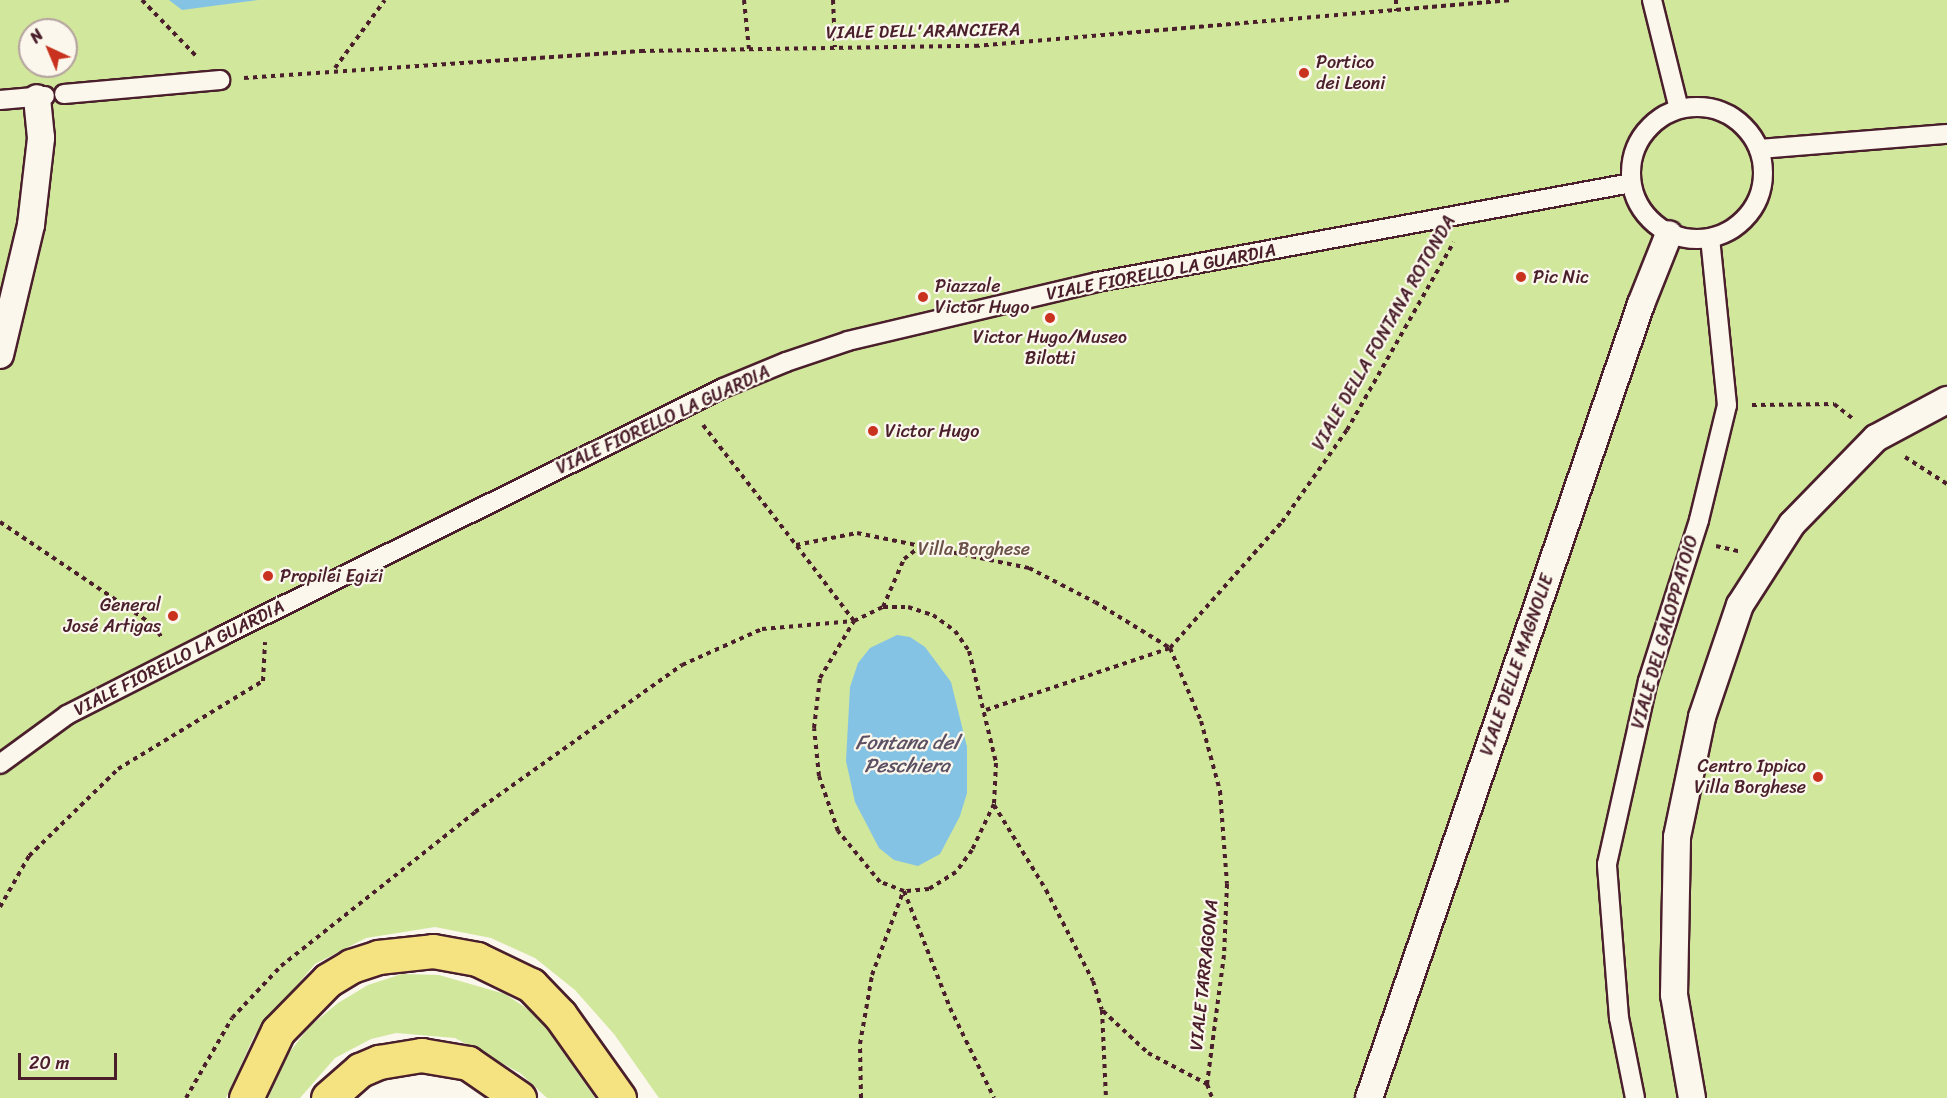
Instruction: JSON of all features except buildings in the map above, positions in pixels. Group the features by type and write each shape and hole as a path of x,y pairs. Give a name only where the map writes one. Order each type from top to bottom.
{"main road":[{"path":"246,1098 278,1031 328,980 351,966 378,957 433,951 477,959 531,985 560,1015 619,1098"},
{"path":"328,1098 360,1070 408,1055 436,1056 468,1064 519,1098"}],"street":[{"path":"0,355 31,225 41,138 41,97"},
{"name":"VIALE DELLE MAGNOLIE","path":"1369,1098 1641,304 1669,234"},
{"path":"1692,1098 1674,995 1677,837 1702,717 1740,605 1792,524 1876,438 1947,400"}],"lane":[{"path":"1652,0 1679,110"},
{"path":"64,94 220,80"},
{"path":"0,100 41,97"},
{"path":"1705,107 1730,116 1752,137 1759,149 1763,178 1755,204 1743,221 1710,238 1697,240 1669,234 1651,221 1638,204 1631,183 1631,166 1641,138 1655,122 1679,110 1705,107"},
{"path":"1759,149 1947,134"},
{"name":"VIALE FIORELLO LA GUARDIA","path":"0,764 67,715 689,405 786,362 914,325 1097,282 1631,183"},
{"name":"VIALE DEL GALOPPATOIO","path":"1635,1098 1619,1018 1607,864 1648,681 1692,539 1727,405 1710,238"}],"path":[{"name":"VIALE DELL'ARANCIERA","path":"385,0 334,69 748,49 975,46 1512,0"},
{"path":"744,0 748,49"},
{"path":"833,0 835,47"},
{"path":"1396,0 1396,11"},
{"name":"VIALE DELLA FONTANA ROTONDA","path":"986,710 1170,648 1282,522 1347,430 1469,213"},
{"path":"689,405 854,621"},
{"path":"0,522 153,625 177,659"},
{"path":"796,545 857,533 922,544 1029,568 1095,602 1170,648"},
{"path":"1692,539 1768,560"},
{"path":"883,607 904,559 922,544"},
{"path":"186,1098 232,1018 281,966 475,812 682,665 762,629 854,621 883,607 908,607 933,615 955,631 969,651 986,710 996,763 994,804 972,850 956,872 930,889 904,891 880,882 856,857 838,831 819,776 814,728 820,678 854,621"},
{"path":"0,908 29,856 118,770 263,681 265,637"},
{"name":"VIALE TARRAGONA","path":"1170,648 1201,721 1220,791 1227,884 1224,955 1207,1084 1212,1098"},
{"path":"994,804 1046,890 1093,981 1102,1010 1106,1098"},
{"path":"861,1098 860,1044 872,975 904,891"},
{"path":"904,891 950,1008 994,1098"},
{"path":"1102,1010 1148,1053 1207,1084"}],"green space":[{"name":"Villa Borghese","path":"0,0 1947,0 1947,1098 659,1098 614,1034 575,990 535,958 491,938 435,927 366,938 315,964 254,1036 226,1098 0,1098"},
{"path":"402,974 439,975 505,994 538,1016 595,1098 547,1098 520,1073 455,1038 396,1033 371,1039 335,1058 300,1098 268,1098 289,1053 309,1027 338,1003 368,985"}],"water":[{"path":"169,0 258,0 182,10"},
{"name":"Fontana del Peschiera","path":"897,635 910,637 925,647 951,682 967,747 967,793 960,816 940,854 918,866 894,860 879,848 855,802 846,761 850,687 858,663 870,648"}],"place":[{"name":"Portico dei Leoni","path":"1304,73"},
{"name":"Pic Nic","path":"1521,277"},
{"name":"Piazzale Victor Hugo","path":"923,297"},
{"name":"Victor Hugo/Museo Bilotti","path":"1050,318"},
{"name":"Victor Hugo","path":"873,431"},
{"name":"Propilei Egizi","path":"268,576"},
{"name":"General José Artigas","path":"173,616"},
{"name":"Centro Ippico Villa Borghese","path":"1818,777"}]}
